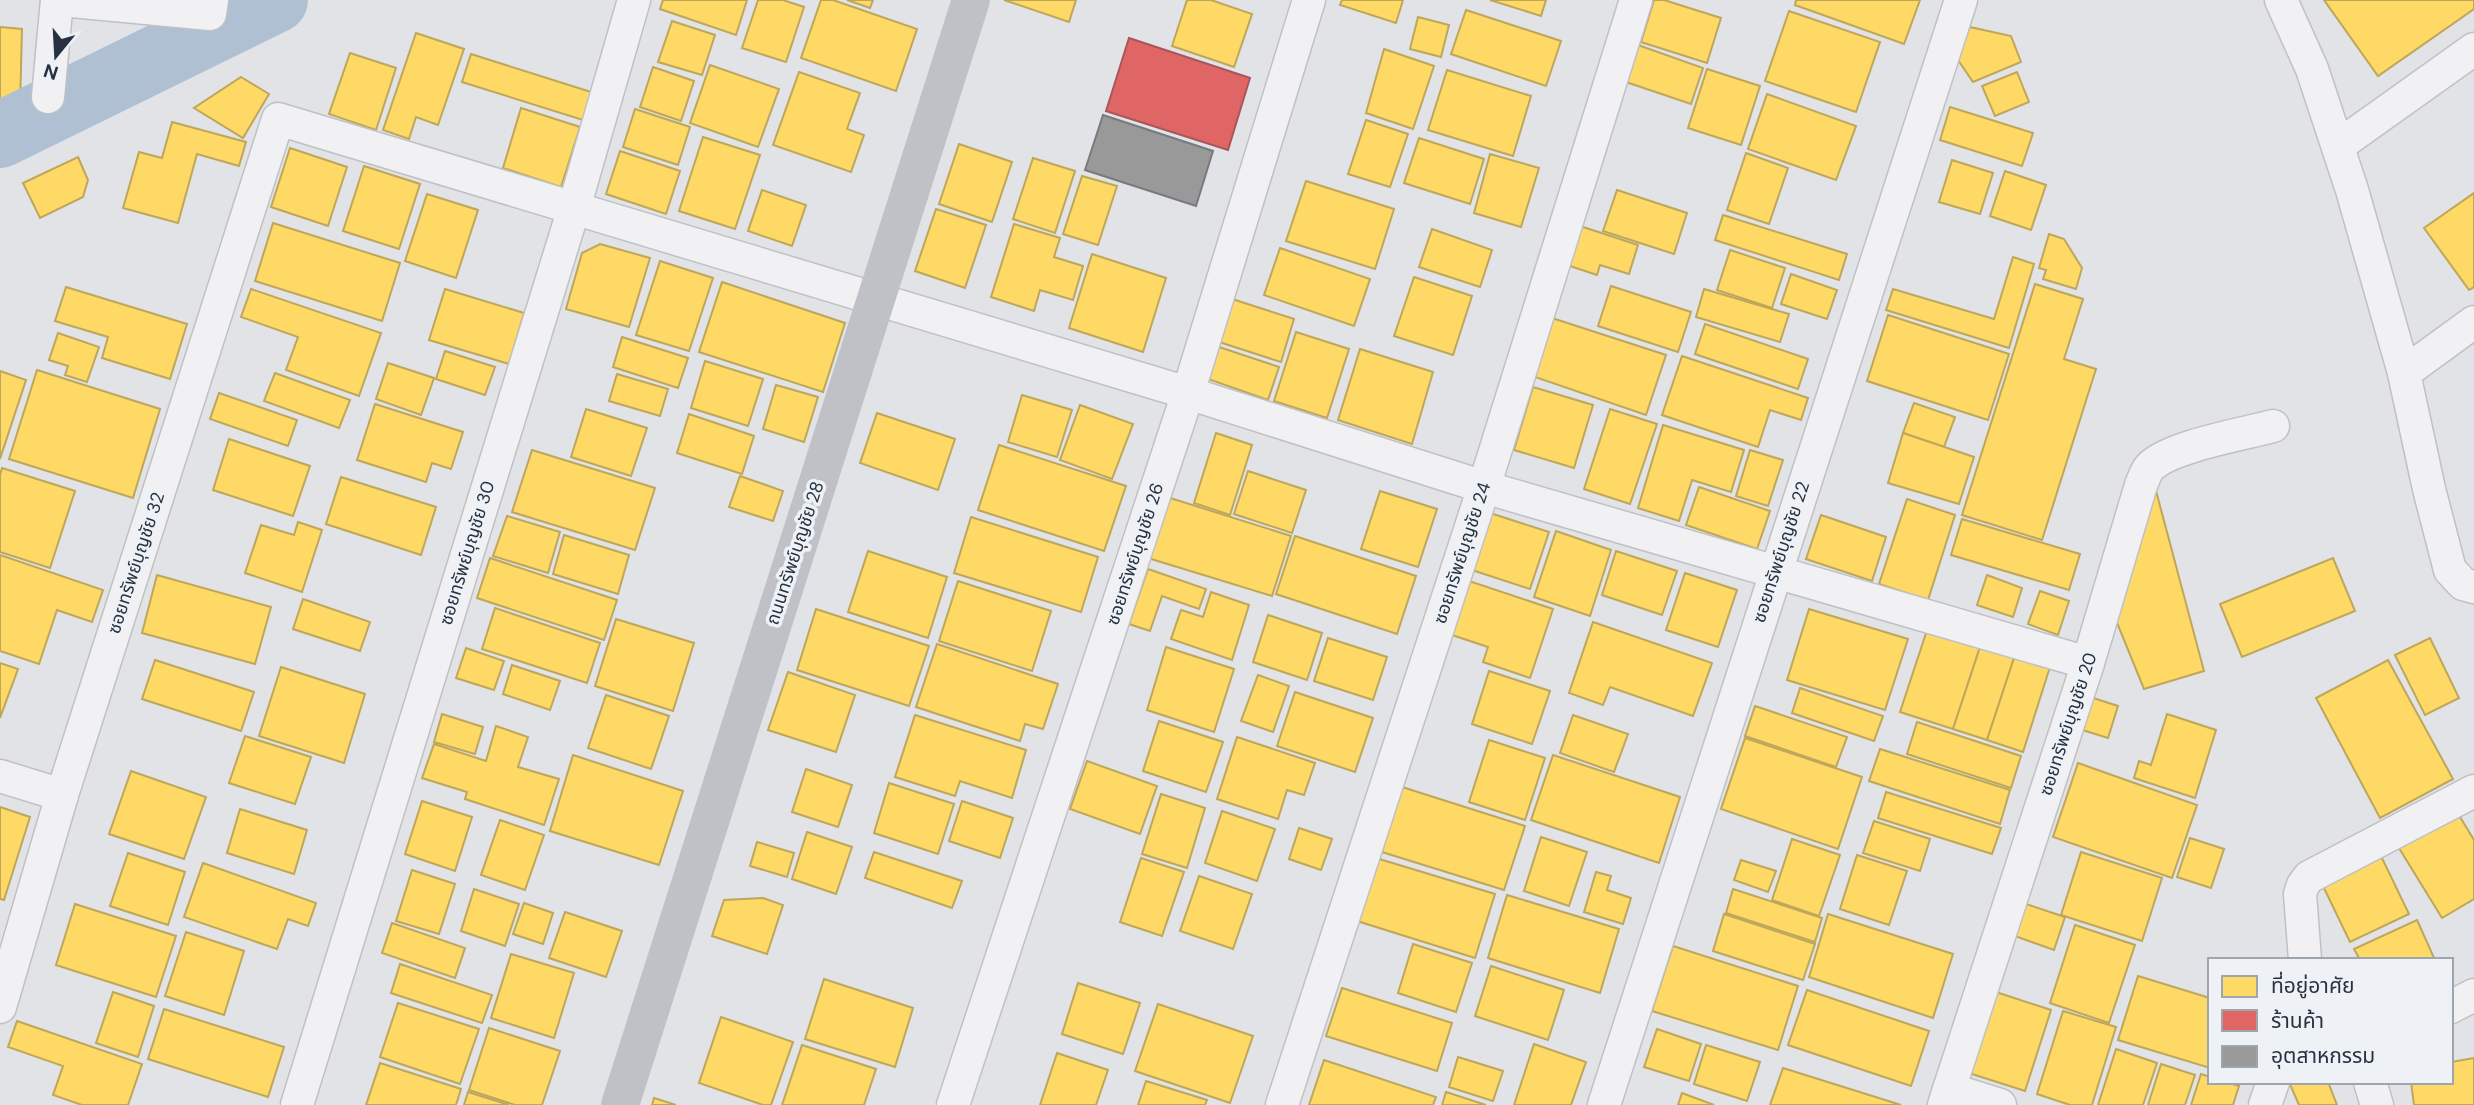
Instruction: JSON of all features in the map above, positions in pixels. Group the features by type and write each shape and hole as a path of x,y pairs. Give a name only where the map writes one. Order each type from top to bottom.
{"street":[{"path":"48,97 59,0 210,14 212,0"},
{"name":"ซอยทรัพย์บุญชัย 30","path":"297,1105 574,208 634,0"},
{"name":"ถนนทรัพย์บุญชัย 28","path":"620,1105 971,0"},
{"name":"ซอยทรัพย์บุญชัย 26","path":"953,1105 1188,393 1309,0"},
{"name":"ซอยทรัพย์บุญชัย 24","path":"1282,1105 1484,486 1636,0"},
{"name":"ซอยทรัพย์บุญชัย 22","path":"1604,1105 1961,0"},
{"path":"2281,0 2312,69 2338,146 2404,373 2450,570 2463,584 2474,587"},
{"path":"2338,146 2474,49"},
{"name":"ซอยทรัพย์บุญชัย 32","path":"0,1007 62,796 278,119 574,208"},
{"path":"574,208 1188,393 1484,486 2088,663"},
{"path":"2404,373 2474,322"},
{"name":"ซอยทรัพย์บุญชัย 20","path":"1946,1097 2149,467 2187,449 2273,426"},
{"path":"0,776 62,796"},
{"path":"2305,958 2300,894 2309,877 2474,791"},
{"path":"2453,1006 2474,995"},
{"path":"2265,1105 2272,1084"},
{"path":"2371,1084 2376,1105"},
{"path":"1946,1097 2000,1105"}],"building: ที่อยู่อาศัย":[{"path":"663,0 747,0 736,35 660,9"},
{"path":"758,0 783,0 804,7 786,62 742,48"},
{"path":"821,0 833,0 917,29 896,91 801,58"},
{"path":"847,0 873,0 870,8"},
{"path":"1004,0 1076,0 1069,22"},
{"path":"1187,0 1211,0 1252,14 1234,67 1172,46"},
{"path":"1342,0 1403,0 1396,23 1340,5"},
{"path":"1490,0 1546,0 1541,16"},
{"path":"1654,0 1664,0 1721,18 1707,63 1641,42"},
{"path":"1796,0 1920,0 1904,44 1795,5"},
{"path":"2324,0 2474,0 2474,9 2378,76"},
{"path":"1466,10 1561,41 1546,86 1451,54"},
{"path":"1789,11 1880,42 1856,112 1765,81"},
{"path":"1418,17 1449,25 1441,57 1410,49"},
{"path":"672,21 715,35 702,75 658,62"},
{"path":"0,27 22,29 20,106 0,105"},
{"path":"1970,27 2011,36 2021,62 1973,82 1956,57"},
{"path":"416,33 464,49 438,125 416,117 409,139 383,130"},
{"path":"1638,45 1703,68 1691,104 1626,82"},
{"path":"1384,49 1434,66 1413,129 1366,113"},
{"path":"350,53 396,68 376,130 329,114"},
{"path":"471,54 591,92 583,120 462,82"},
{"path":"710,65 779,89 758,147 690,123"},
{"path":"653,67 694,81 681,121 640,107"},
{"path":"1707,69 1760,86 1741,145 1688,128"},
{"path":"1447,70 1531,96 1513,156 1428,130"},
{"path":"799,72 860,93 847,129 864,135 851,172 773,145"},
{"path":"2017,72 2029,102 1995,116 1982,86"},
{"path":"241,77 269,94 243,138 194,108"},
{"path":"1767,94 1856,126 1836,180 1748,149"},
{"path":"1950,107 2033,133 2022,166 1940,140"},
{"path":"521,108 580,127 561,187 503,168"},
{"path":"635,109 690,127 678,165 623,147"},
{"path":"1366,120 1408,134 1390,187 1348,174"},
{"path":"172,122 246,142 239,166 197,154 178,223 123,208 139,152 162,158"},
{"path":"703,137 760,155 735,229 679,211"},
{"path":"1419,138 1484,159 1470,204 1404,183"},
{"path":"959,144 1012,162 992,222 939,204"},
{"path":"290,148 347,167 328,226 271,207"},
{"path":"620,151 680,171 666,214 606,194"},
{"path":"1746,153 1788,168 1769,224 1727,210"},
{"path":"1490,154 1539,168 1521,227 1474,213"},
{"path":"78,157 88,180 83,197 40,218 23,183"},
{"path":"1033,158 1075,171 1055,233 1013,219"},
{"path":"1952,160 1993,173 1980,214 1939,202"},
{"path":"364,166 420,184 399,249 343,231"},
{"path":"2005,171 2046,185 2031,230 1990,216"},
{"path":"1082,176 1117,186 1098,245 1063,234"},
{"path":"1306,181 1394,209 1375,269 1286,241"},
{"path":"762,190 806,205 792,246 748,231"},
{"path":"1617,190 1687,213 1674,254 1603,231"},
{"path":"2474,193 2474,287 2469,290 2424,228"},
{"path":"427,194 478,210 456,278 405,261"},
{"path":"936,209 986,225 965,288 915,271"},
{"path":"1723,215 1847,254 1839,280 1715,240"},
{"path":"273,223 400,263 382,321 255,281"},
{"path":"1014,224 1060,238 1054,257 1083,266 1073,300 1040,290 1034,311 991,297"},
{"path":"1580,226 1638,245 1629,274 1600,265 1597,275 1567,265"},
{"path":"1432,229 1492,250 1480,287 1419,267"},
{"path":"2049,234 2064,239 2082,268 2076,289 2043,279 2046,270 2039,268"},
{"path":"600,244 650,258 629,327 566,309 582,253"},
{"path":"1280,248 1370,279 1354,326 1264,295"},
{"path":"1730,250 1785,268 1772,308 1717,290"},
{"path":"1092,254 1166,278 1143,352 1069,328"},
{"path":"2013,257 2034,264 2009,348 1886,310 1893,289 1994,319"},
{"path":"660,261 713,278 689,351 636,335"},
{"path":"1791,274 1837,290 1827,319 1781,304"},
{"path":"1414,277 1472,296 1453,355 1394,336"},
{"path":"722,282 845,323 823,392 699,352"},
{"path":"2035,284 2083,299 2064,359 2096,369 2042,540 1962,515"},
{"path":"1611,286 1691,312 1678,352 1598,326"},
{"path":"66,287 187,324 170,379 102,358 108,337 55,321"},
{"path":"251,289 381,333 359,396 286,370 298,337 241,317"},
{"path":"445,289 524,313 509,364 429,340"},
{"path":"1704,289 1789,314 1780,342 1696,317"},
{"path":"1226,297 1294,319 1281,362 1213,340"},
{"path":"1888,315 2009,354 1988,420 1867,381"},
{"path":"1552,318 1666,355 1646,415 1532,376"},
{"path":"1705,324 1808,359 1798,389 1695,354"},
{"path":"1296,332 1349,349 1327,418 1274,401"},
{"path":"58,333 99,347 87,382 65,375 68,366 49,360"},
{"path":"622,337 688,358 678,388 613,367"},
{"path":"1219,347 1279,367 1268,400 1208,379"},
{"path":"1360,349 1433,372 1412,444 1338,420"},
{"path":"445,351 495,367 485,395 436,379"},
{"path":"1682,356 1808,398 1801,420 1770,410 1758,447 1662,415"},
{"path":"705,361 763,379 748,426 691,408"},
{"path":"388,363 434,378 421,415 376,399"},
{"path":"37,370 160,409 133,498 9,459"},
{"path":"0,371 26,380 0,459"},
{"path":"275,373 350,400 339,428 264,401"},
{"path":"617,374 668,389 660,416 609,401"},
{"path":"776,385 818,397 804,442 763,429"},
{"path":"1533,387 1593,405 1574,468 1514,450"},
{"path":"219,393 297,420 288,446 210,419"},
{"path":"1022,395 1072,410 1057,457 1008,442"},
{"path":"1914,403 1955,417 1944,447 1903,433"},
{"path":"375,404 463,432 451,469 432,463 426,482 357,460"},
{"path":"1080,405 1133,424 1112,479 1060,460"},
{"path":"586,409 647,428 631,476 571,457"},
{"path":"1610,409 1657,424 1630,504 1584,489"},
{"path":"877,413 955,439 938,490 860,463"},
{"path":"689,414 754,436 742,474 677,453"},
{"path":"1663,425 1744,450 1731,492 1692,480 1679,521 1638,508"},
{"path":"1216,433 1252,445 1230,515 1194,503"},
{"path":"1903,433 1974,457 1959,504 1888,483"},
{"path":"229,439 310,466 293,516 213,490"},
{"path":"999,445 1126,486 1104,551 978,510"},
{"path":"532,450 655,488 635,550 512,512"},
{"path":"1750,450 1783,460 1768,506 1736,496"},
{"path":"2,468 75,491 50,568 0,552"},
{"path":"1248,471 1306,490 1292,533 1234,514"},
{"path":"740,476 783,491 773,521 729,507"},
{"path":"341,477 436,507 421,555 326,524"},
{"path":"1699,487 1770,511 1757,549 1686,525"},
{"path":"2155,487 2204,671 2144,689 2113,613"},
{"path":"1380,491 1437,509 1418,567 1361,549"},
{"path":"1167,497 1291,536 1272,596 1148,558"},
{"path":"1907,499 1955,515 1928,600 1879,584"},
{"path":"1490,513 1549,532 1530,589 1472,570"},
{"path":"1821,515 1886,537 1872,581 1806,559"},
{"path":"507,516 560,532 548,573 493,556"},
{"path":"971,517 1098,557 1081,612 954,573"},
{"path":"1962,519 2080,554 2069,590 1951,555"},
{"path":"298,522 322,530 302,592 245,573 261,525 294,535"},
{"path":"1556,531 1611,550 1590,616 1534,597"},
{"path":"564,535 629,555 618,594 553,574"},
{"path":"1295,536 1416,576 1397,634 1276,594"},
{"path":"868,551 947,577 928,638 848,612"},
{"path":"1616,551 1677,571 1662,615 1602,595"},
{"path":"0,555 103,590 92,622 57,610 39,664 0,651"},
{"path":"490,558 617,600 604,640 477,598"},
{"path":"2333,558 2355,611 2242,657 2220,604"},
{"path":"1148,569 1206,589 1199,609 1162,596 1150,631 1129,624"},
{"path":"1685,573 1737,590 1718,647 1666,630"},
{"path":"157,575 271,607 255,664 142,633"},
{"path":"1987,575 2022,588 2013,617 1977,605"},
{"path":"958,581 1051,611 1032,671 939,641"},
{"path":"1469,581 1553,609 1530,678 1483,662 1488,647 1452,635"},
{"path":"2040,591 2069,601 2058,635 2028,624"},
{"path":"1211,592 1249,605 1232,660 1171,639 1181,610 1203,617"},
{"path":"303,599 370,622 360,651 293,629"},
{"path":"495,608 600,643 587,683 482,649"},
{"path":"816,609 929,646 909,706 797,670"},
{"path":"1809,609 1908,639 1885,710 1787,680"},
{"path":"1268,615 1322,633 1307,680 1253,662"},
{"path":"616,619 694,643 673,711 595,686"},
{"path":"1593,622 1712,663 1693,716 1610,687 1603,705 1569,693"},
{"path":"1928,627 1981,644 1953,729 1900,712"},
{"path":"1328,638 1387,657 1373,700 1314,681"},
{"path":"2430,638 2459,698 2425,715 2395,655"},
{"path":"937,644 1058,684 1043,729 1025,724 1020,741 916,707"},
{"path":"1981,644 2015,655 1987,740 1953,729"},
{"path":"1166,647 1234,669 1214,732 1147,710"},
{"path":"466,648 504,661 494,690 456,678"},
{"path":"2015,655 2050,667 2023,752 1987,740"},
{"path":"155,660 254,692 241,731 142,699"},
{"path":"2388,660 2453,779 2380,818 2316,698"},
{"path":"0,663 18,669 0,718"},
{"path":"512,665 560,681 550,710 503,694"},
{"path":"281,667 365,694 344,763 259,736"},
{"path":"1489,671 1550,691 1532,744 1472,724"},
{"path":"788,672 855,695 836,752 768,730"},
{"path":"1258,675 1289,686 1273,732 1241,721"},
{"path":"1800,688 1883,716 1874,741 1792,713"},
{"path":"1295,692 1373,718 1355,772 1277,746"},
{"path":"606,695 669,716 651,769 588,748"},
{"path":"2087,696 2118,706 2108,738 2076,728"},
{"path":"1755,706 1847,737 1836,767 1745,736"},
{"path":"442,714 483,727 475,754 434,742"},
{"path":"2167,714 2216,730 2195,798 2134,778 2139,761 2151,765"},
{"path":"915,715 1026,750 1012,798 960,781 955,796 895,777"},
{"path":"1573,715 1628,734 1614,772 1560,753"},
{"path":"1159,721 1223,742 1206,792 1143,771"},
{"path":"1917,722 2021,756 2011,788 1907,754"},
{"path":"496,726 528,737 518,767 559,779 544,825 465,799 467,792 422,778 434,744 486,761"},
{"path":"245,736 311,757 295,804 229,783"},
{"path":"1237,737 1315,763 1304,795 1287,790 1278,819 1217,799"},
{"path":"1745,738 1862,777 1838,849 1721,809"},
{"path":"1489,740 1545,758 1525,820 1469,802"},
{"path":"1880,749 2010,790 2000,824 1869,781"},
{"path":"573,755 683,791 659,865 550,831"},
{"path":"1553,755 1680,797 1659,863 1531,820"},
{"path":"1087,761 1157,786 1140,834 1070,809"},
{"path":"2078,763 2197,805 2172,878 2053,837"},
{"path":"806,769 852,785 838,827 792,812"},
{"path":"131,771 206,797 184,859 109,834"},
{"path":"889,783 954,804 938,854 874,833"},
{"path":"1402,787 1525,826 1504,890 1382,852"},
{"path":"1886,792 2001,828 1992,854 1878,818"},
{"path":"1161,794 1205,808 1187,868 1142,854"},
{"path":"422,801 472,817 455,871 405,854"},
{"path":"962,801 1013,818 1000,858 949,841"},
{"path":"0,807 30,817 4,900 0,899"},
{"path":"240,809 307,830 294,874 227,853"},
{"path":"1222,811 1275,829 1257,881 1205,863"},
{"path":"2457,812 2474,840 2474,899 2442,918 2399,848"},
{"path":"500,820 544,835 525,890 481,875"},
{"path":"1874,821 1930,839 1920,871 1863,853"},
{"path":"1299,828 1332,839 1321,870 1289,859"},
{"path":"807,832 852,847 836,894 792,879"},
{"path":"1541,837 1587,852 1569,906 1524,891"},
{"path":"2190,838 2224,849 2211,888 2177,877"},
{"path":"1792,839 1840,855 1819,916 1772,900"},
{"path":"757,842 794,853 787,877 750,866"},
{"path":"874,852 962,881 952,908 865,878"},
{"path":"2081,852 2162,878 2142,941 2061,915"},
{"path":"128,853 185,872 168,925 110,906"},
{"path":"1857,855 1907,871 1889,925 1840,909"},
{"path":"2381,856 2409,914 2350,942 2322,884"},
{"path":"1141,858 1184,872 1162,936 1120,922"},
{"path":"1376,858 1495,894 1475,958 1357,921"},
{"path":"1741,860 1776,871 1768,892 1734,880"},
{"path":"203,863 316,903 308,926 288,919 277,949 184,917"},
{"path":"412,870 455,884 439,934 396,921"},
{"path":"1596,872 1611,876 1607,890 1631,898 1623,924 1584,912"},
{"path":"1199,876 1252,894 1233,949 1180,931"},
{"path":"474,889 519,904 505,946 461,931"},
{"path":"1733,889 1822,918 1815,942 1726,913"},
{"path":"1507,895 1619,929 1600,993 1488,958"},
{"path":"763,898 783,905 767,954 712,936 724,900"},
{"path":"524,903 553,913 543,944 513,934"},
{"path":"2023,903 2065,917 2054,950 2012,935"},
{"path":"75,904 176,936 156,997 56,965"},
{"path":"565,912 622,931 606,977 549,958"},
{"path":"1724,914 1815,944 1803,980 1713,951"},
{"path":"1828,914 1953,954 1933,1018 1809,977"},
{"path":"2417,920 2434,958 2359,958 2354,949"},
{"path":"392,923 465,948 455,978 382,953"},
{"path":"2075,925 2135,945 2109,1023 2050,1003"},
{"path":"186,932 244,951 224,1015 165,996"},
{"path":"1413,944 1472,963 1456,1012 1398,993"},
{"path":"1673,946 1798,986 1778,1050 1652,1011"},
{"path":"511,954 574,973 554,1038 491,1018"},
{"path":"400,964 492,995 482,1023 391,993"},
{"path":"1491,966 1564,990 1548,1040 1475,1016"},
{"path":"2138,976 2208,997 2208,1067 2118,1040"},
{"path":"824,979 913,1008 895,1067 805,1039"},
{"path":"1078,983 1140,1003 1123,1054 1062,1034"},
{"path":"1342,988 1452,1023 1437,1071 1326,1036"},
{"path":"1807,990 1929,1031 1911,1086 1788,1045"},
{"path":"113,992 154,1006 138,1057 96,1043"},
{"path":"1996,992 2051,1010 2025,1091 1969,1073"},
{"path":"398,1003 479,1029 460,1084 380,1057"},
{"path":"1158,1004 1253,1036 1230,1103 1135,1071"},
{"path":"164,1009 284,1047 268,1097 148,1059"},
{"path":"2063,1011 2116,1027 2092,1105 2070,1105 2037,1094"},
{"path":"721,1017 793,1042 771,1105 763,1105 699,1083"},
{"path":"17,1021 142,1064 128,1105 82,1105 53,1095 63,1066 8,1047"},
{"path":"489,1028 560,1051 542,1105 515,1105 469,1090"},
{"path":"1657,1029 1701,1044 1689,1081 1644,1067"},
{"path":"1534,1044 1586,1062 1571,1105 1514,1105"},
{"path":"802,1045 876,1069 864,1105 782,1105"},
{"path":"1706,1045 1760,1062 1747,1101 1694,1084"},
{"path":"2116,1049 2157,1063 2143,1105 2098,1105"},
{"path":"1057,1053 1108,1070 1096,1105 1040,1105"},
{"path":"1458,1057 1503,1071 1493,1101 1449,1087"},
{"path":"2474,1058 2474,1105 2414,1105 2411,1084 2453,1084 2453,1062"},
{"path":"1324,1060 1436,1097 1433,1105 1309,1105"},
{"path":"380,1063 461,1089 456,1105 366,1105"},
{"path":"2161,1064 2195,1075 2185,1105 2148,1105"},
{"path":"1783,1068 1901,1105 1770,1105"},
{"path":"2201,1074 2208,1076 2208,1084 2239,1086 2233,1105 2191,1105"},
{"path":"1146,1081 1207,1100 1205,1105 1138,1105"},
{"path":"2290,1084 2329,1084 2337,1105 2299,1105"},
{"path":"468,1092 509,1105 464,1105"},
{"path":"1446,1092 1486,1105 1442,1105"},
{"path":"1682,1093 1714,1105 1678,1105"},
{"path":"654,1098 676,1105 652,1105"}],"building: ร้านค้า":[{"path":"1129,38 1250,78 1228,150 1106,111"}],"building: อุตสาหกรรม":[{"path":"1103,115 1213,151 1196,206 1085,170"}],"waterway":[{"path":"0,135 275,0"}]}
